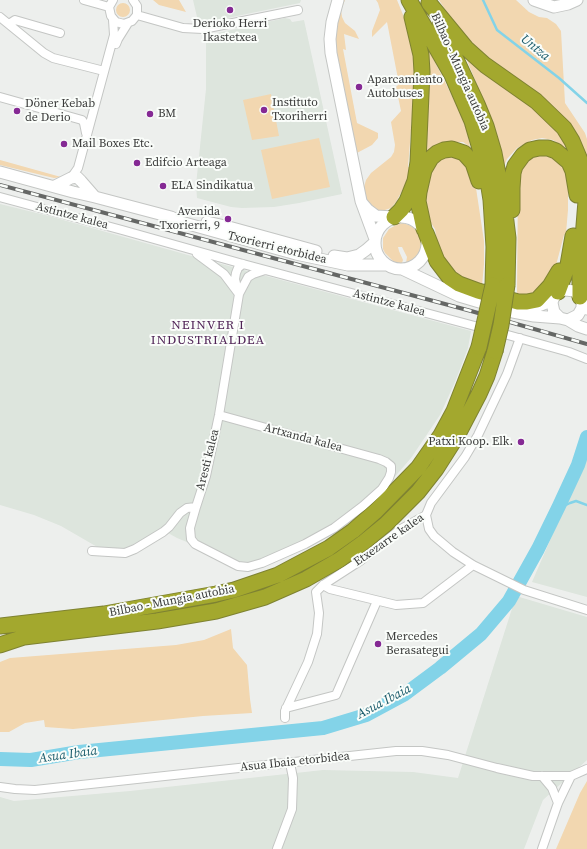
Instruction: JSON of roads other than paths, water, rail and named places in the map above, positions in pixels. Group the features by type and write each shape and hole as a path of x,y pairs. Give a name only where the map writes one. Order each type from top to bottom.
{"highway":[{"path":"394,217 407,201 415,181 418,162 422,72 421,55 409,0"},
{"name":"Bilbao - Mungia autobia","path":"24,637 190,616 240,605 286,588 339,560 386,524 418,492 436,469 458,436 487,376 501,325 495,285 491,200 487,175 472,121 452,75 409,0"},
{"path":"428,2 466,48 485,65 536,101 553,116 572,140 583,167 586,185 586,202 580,262 584,299"},
{"name":"Bilbao - Mungia autobia","path":"0,626 104,614 228,591 278,575 329,548 353,531 376,511 418,468 441,435 459,399 479,347 508,238 494,153 486,126 463,73 428,2"},
{"path":"508,238 512,217 512,188 515,166 523,155 530,150 548,148 556,151 569,162 573,171 577,195 573,242 568,266 556,296"},
{"path":"495,285 488,248 486,216 482,194 473,163 464,153 452,149 437,153 430,158 426,164 418,202 426,236 437,261 450,278 460,284 478,291 518,302 537,300 550,286 558,272 565,254 573,242"},
{"path":"0,616 104,605 164,602"},
{"path":"0,640 24,637"},
{"path":"0,645 24,637"}],"street":[{"path":"75,184 86,136 114,35 113,20 110,16 111,4 84,0"},
{"path":"113,20 120,24 128,23 135,19 137,15 137,6 133,0"},
{"path":"338,0 332,22 330,39 331,53 361,201 375,240 377,255 386,265 402,269 459,296 513,312 534,316 572,319 578,315 582,308 584,299 570,290 566,290 538,306 530,307 511,304 471,292 452,284 434,267 426,236 418,222 408,217 376,216 368,210 361,201"},
{"path":"534,0 554,7 568,4 577,0"},
{"path":"137,15 183,28 203,29 298,10"},
{"path":"0,17 44,53 53,58 104,71"},
{"path":"9,24 15,20 60,33"},
{"path":"75,184 85,158 118,39 128,23"},
{"path":"0,97 82,120 84,122 86,136"},
{"path":"0,172 54,186 75,184"},
{"name":"Txorierri etorbidea","path":"75,184 95,197 170,217 181,222 296,254 358,266 386,265"},
{"name":"Astintze kalea","path":"0,197 264,270 520,338 569,352 587,359"},
{"name":"Txorierri etorbidea","path":"170,217 181,217 225,226 347,258 359,255 375,240"},
{"path":"375,240 379,228 383,223 394,217"},
{"path":"402,269 417,264 424,256 426,236"},
{"name":"Astintze kalea","path":"190,249 224,274 239,294"},
{"path":"243,264 246,274 245,283"},
{"name":"Aresti kalea","path":"239,294 235,279 238,268 243,264"},
{"name":"Aresti kalea","path":"92,551 125,553 135,549 163,532 186,508 196,507 206,476 219,415 239,294 248,277 264,270"},
{"path":"556,296 552,308 554,312 564,319 587,329"},
{"name":"Etxezarre kalea","path":"323,585 360,562 401,529 426,515 431,503 465,457 478,435 507,374 520,338"},
{"name":"Artxanda kalea","path":"196,507 190,528 191,539 196,544 238,566 248,567 262,563 305,544 340,523 382,489 391,472 390,466 386,462 219,415"},
{"path":"426,515 429,529 434,536 453,552 473,565 524,590 587,610"},
{"path":"285,718 286,708 314,644 320,613 316,592 323,585 330,589 396,605 423,603 473,565"},
{"path":"286,708 336,695 377,601"},
{"name":"Asua Ibaia etorbidea","path":"0,787 35,790 396,751 422,751 448,755 533,776 571,776 587,769"},
{"path":"277,849 292,809 293,778 290,763"},
{"path":"542,776 552,788 558,803"},
{"path":"542,849 558,803 571,776"}],"waterway":[{"name":"Untza","path":"483,0 497,30 559,78 587,103"},
{"name":"Asua Ibaia","path":"0,759 31,760 79,752 323,728 366,715 405,694 440,668 481,634 509,601 538,549 559,506 578,465 587,437"},
{"path":"556,510 576,501 587,505"}],"railway":[{"path":"0,185 471,311 587,344"}],"place":[{"name":"Derioko Herri Ikastetxea","path":"230,10"},
{"name":"Aparcamiento Autobuses","path":"359,87"},
{"name":"Instituto Txoriherri","path":"264,110"},
{"name":"Döner Kebab de Derio","path":"17,111"},
{"name":"BM","path":"150,114"},
{"name":"Mail Boxes Etc.","path":"64,144"},
{"name":"Edifcio Arteaga","path":"137,163"},
{"name":"ELA Sindikatua","path":"163,186"},
{"name":"Avenida Txorierri, 9","path":"228,219"},
{"name":"Patxi Koop. Elk.","path":"521,442"},
{"name":"Mercedes Berasategui","path":"378,644"}],"district":[{"name":"NEINVER I INDUSTRIALDEA","path":"208,334"}]}
